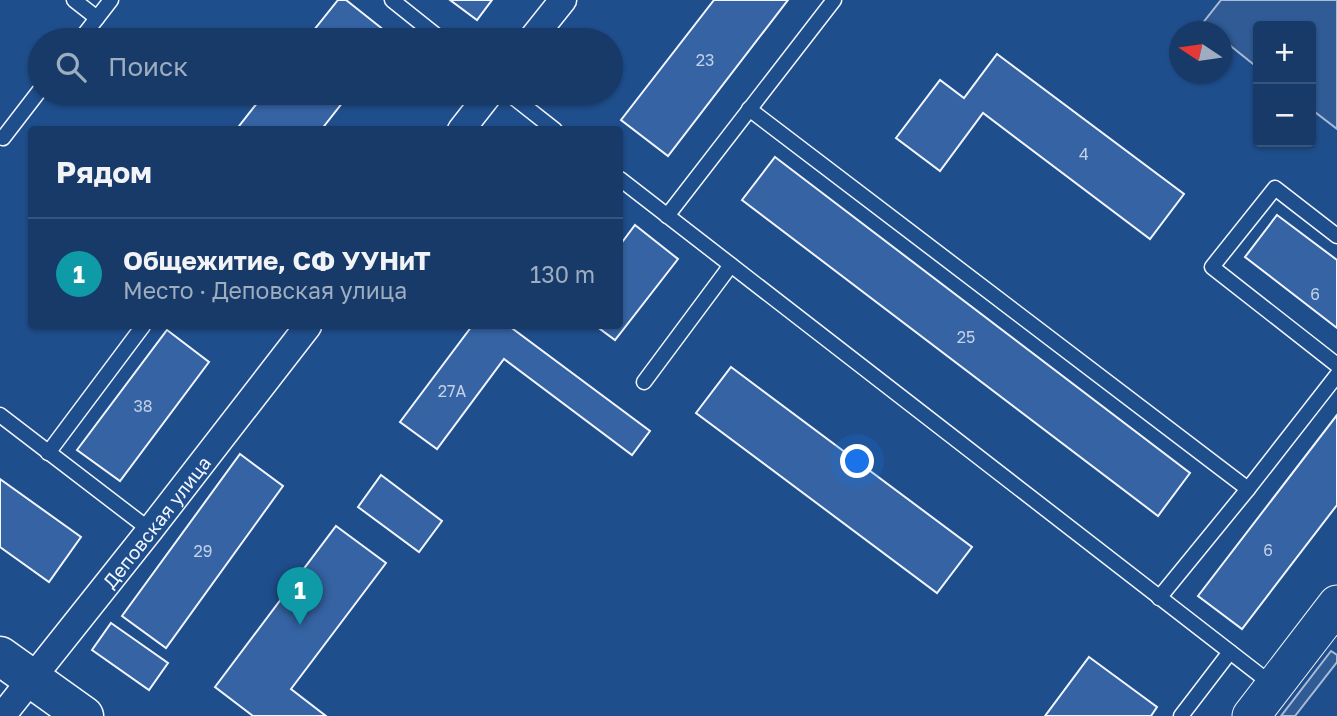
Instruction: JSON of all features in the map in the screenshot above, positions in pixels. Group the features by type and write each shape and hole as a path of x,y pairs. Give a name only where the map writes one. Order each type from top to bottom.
{"main road":[{"path":"0,656 84,716"}],"street":[{"path":"541,28 563,0"},
{"path":"464,126 481,105"},
{"name":"Деповская улица","path":"2,716 306,329"},
{"path":"1251,716 1337,604"}],"lane":[{"path":"74,0 97,18"},
{"path":"89,28 111,0"},
{"path":"392,0 427,28"},
{"path":"667,216 834,0"},
{"path":"0,136 3,138 28,105"},
{"path":"523,105 550,126"},
{"path":"749,109 1248,489"},
{"path":"623,181 1274,686"},
{"path":"1337,236 1275,188 1212,267 1337,365"},
{"path":"644,382 731,265"},
{"path":"48,453 141,329"},
{"path":"1159,597 1337,375"},
{"path":"0,415 150,530"},
{"path":"1181,716 1230,652"}],"shaded area":[{"path":"1221,0 1337,0 1337,129 1316,113 1316,21 1253,21 1253,64 1232,47 1232,21 1204,21"},
{"path":"1331,651 1337,655 1337,662 1295,716 1281,716"}],"building":[{"path":"338,0 346,0 381,28 316,28"},
{"path":"450,0 492,0 477,20"},
{"path":"714,0 788,0 668,156 621,120"},
{"path":"997,54 1184,194 1150,239 983,113 940,171 896,138 940,80 964,98"},
{"path":"256,105 341,105 324,126 239,126"},
{"path":"775,157 1190,473 1158,516 742,200"},
{"path":"1277,215 1337,260 1337,328 1245,257"},
{"path":"635,225 678,259 615,340 600,329 623,329 623,241"},
{"path":"470,329 513,329 650,431 632,455 504,359 437,449 400,422"},
{"path":"167,330 209,362 120,481 77,450"},
{"path":"731,367 972,547 937,593 696,413"},
{"path":"1337,415 1337,505 1242,629 1198,596"},
{"path":"240,454 283,486 166,648 122,616"},
{"path":"381,475 442,521 419,552 358,507"},
{"path":"0,479 81,537 49,582 0,547"},
{"path":"336,526 386,563 291,689 326,716 253,716 215,687"},
{"path":"111,623 168,663 149,690 92,650"},
{"path":"1089,657 1157,707 1151,716 1045,716"}],"place":[{"name":"Общежитие, СФ УУНиТ","path":"300,625"}]}
